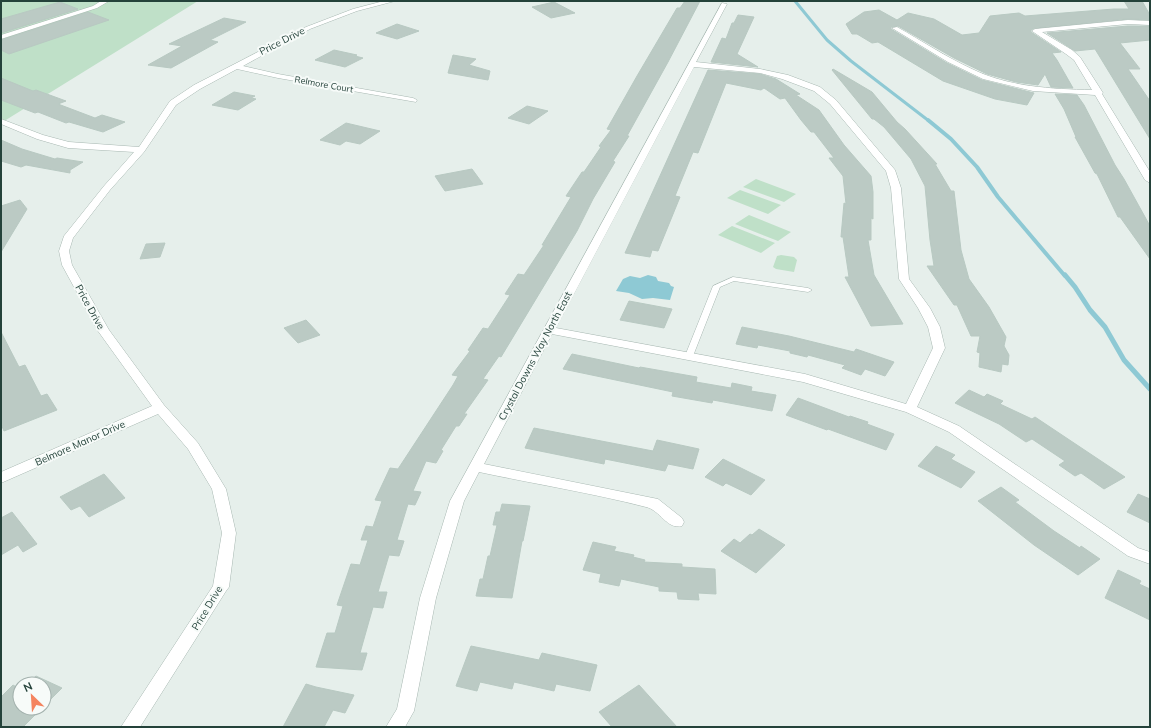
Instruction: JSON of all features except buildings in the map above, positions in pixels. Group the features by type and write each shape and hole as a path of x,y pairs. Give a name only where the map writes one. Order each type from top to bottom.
{"street":[{"path":"1,37 95,7 106,1"},
{"name":"Price Drive","path":"130,727 221,588 229,533 219,489 193,446 160,408 104,331 67,265 64,251 68,238 107,188 141,150 173,103 197,87 308,28 355,10 392,1"},
{"name":"Crystal Downs Way North East","path":"395,727 405,711 428,598 457,501 724,4"},
{"path":"1150,23 1128,22 1035,31 1069,52 1077,59 1099,93 1150,180"},
{"path":"895,28 970,71 1004,83 1055,92 1099,93"},
{"path":"691,64 760,71 785,77 817,90 833,102 890,170 896,188 904,279 924,308 934,327 939,348 910,409"},
{"name":"Relmore Court","path":"235,66 278,76 413,100"},
{"path":"1,121 40,137 68,145 141,150"},
{"path":"548,330 805,378 910,409 954,429 1133,552 1150,558"},
{"name":"Belmore Manor Drive","path":"1,478 160,408"},
{"path":"476,467 653,503 677,522"}],"lane":[{"path":"689,356 717,286 733,279 808,290"}],"green space":[{"path":"1,1 198,1 1,123"},
{"path":"756,179 796,194 784,202 743,187"},
{"path":"740,190 781,205 768,214 727,198"},
{"path":"749,215 791,232 778,241 735,224"},
{"path":"732,226 775,243 761,253 718,235"},
{"path":"781,255 794,257 797,260 794,272 776,269 773,267 777,256"}],"water":[{"path":"648,275 656,277 658,281 669,283 674,287 670,300 653,298 642,299 629,293 616,291 623,279 630,276 640,278"}],"waterway":[{"path":"795,1 827,40 851,61 929,121"},
{"path":"928,120 951,139 977,167 998,197 1065,276"},
{"path":"1065,275 1090,310 1105,327 1124,360 1150,389"}]}
